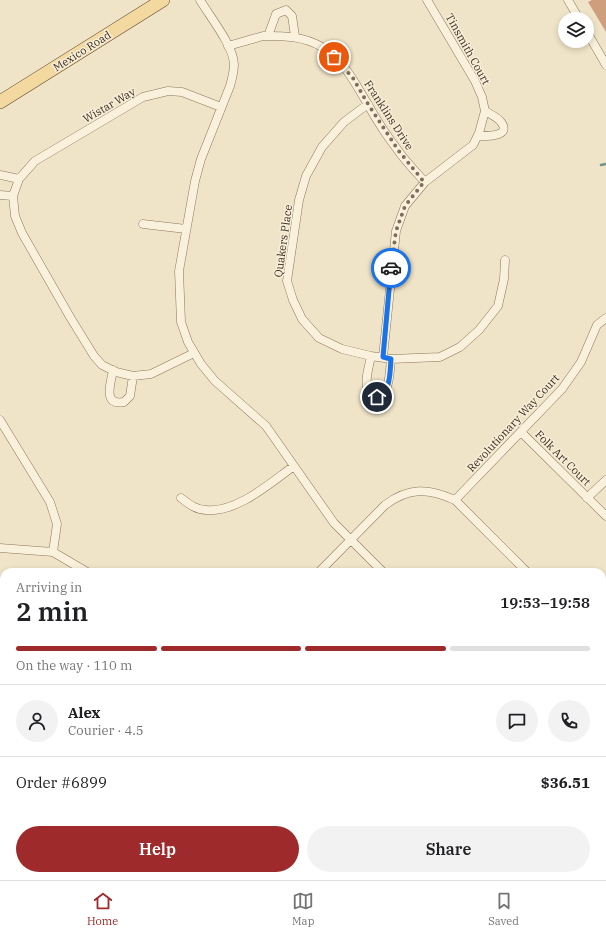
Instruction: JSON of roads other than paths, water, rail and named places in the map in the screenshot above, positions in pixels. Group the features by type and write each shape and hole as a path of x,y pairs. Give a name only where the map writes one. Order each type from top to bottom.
{"main road":[{"name":"Mexico Road","path":"0,102 164,0"}],"street":[{"path":"200,0 228,46 234,63 233,75 195,181 179,271 181,322 188,342 201,364 215,381 266,426 334,523 379,568"},
{"name":"Tinsmith Court","path":"371,356 367,381 368,391 370,394 377,397 382,395 386,389 390,375 387,358 396,231 405,206 424,182 438,170 466,152 473,145 478,136 484,111 482,97 475,81 427,0"},
{"path":"568,0 575,12"},
{"path":"268,36 276,14 286,10 292,16 294,36"},
{"name":"Franklins Drive","path":"228,46 263,36 294,36 322,47 334,57 353,78 398,150 424,182"},
{"path":"594,44 606,65"},
{"name":"Wistar Way","path":"194,353 151,374 133,376 102,365 94,356 70,317 22,233 15,216 13,196 19,178 35,161 143,97 168,91 182,92 221,107"},
{"name":"Quakers Place","path":"368,104 344,122 322,147 306,176 299,200 287,281 293,300 302,319 319,338 342,349 387,358 440,357 460,347 474,334 498,306 504,279 505,260"},
{"path":"478,136 491,137 503,130 500,121 484,111"},
{"path":"0,175 19,178"},
{"path":"0,194 13,196"},
{"path":"144,224 186,229"},
{"name":"Revolutionary Way Court","path":"455,500 562,389 581,362 597,325 606,318"},
{"path":"113,370 109,394 112,399 118,403 124,402 130,396 133,376"},
{"path":"0,420 50,502 57,524 53,552"},
{"name":"Folk Art Court","path":"521,432 606,516"},
{"path":"181,498 193,507 205,510 219,510 232,507 294,466"},
{"path":"587,498 606,480"},
{"path":"323,568 385,505 402,494 413,491 422,491 442,494 455,500 524,568"},
{"path":"0,548 53,552 80,568"}],"waterway":[{"path":"601,165 606,164"}]}
